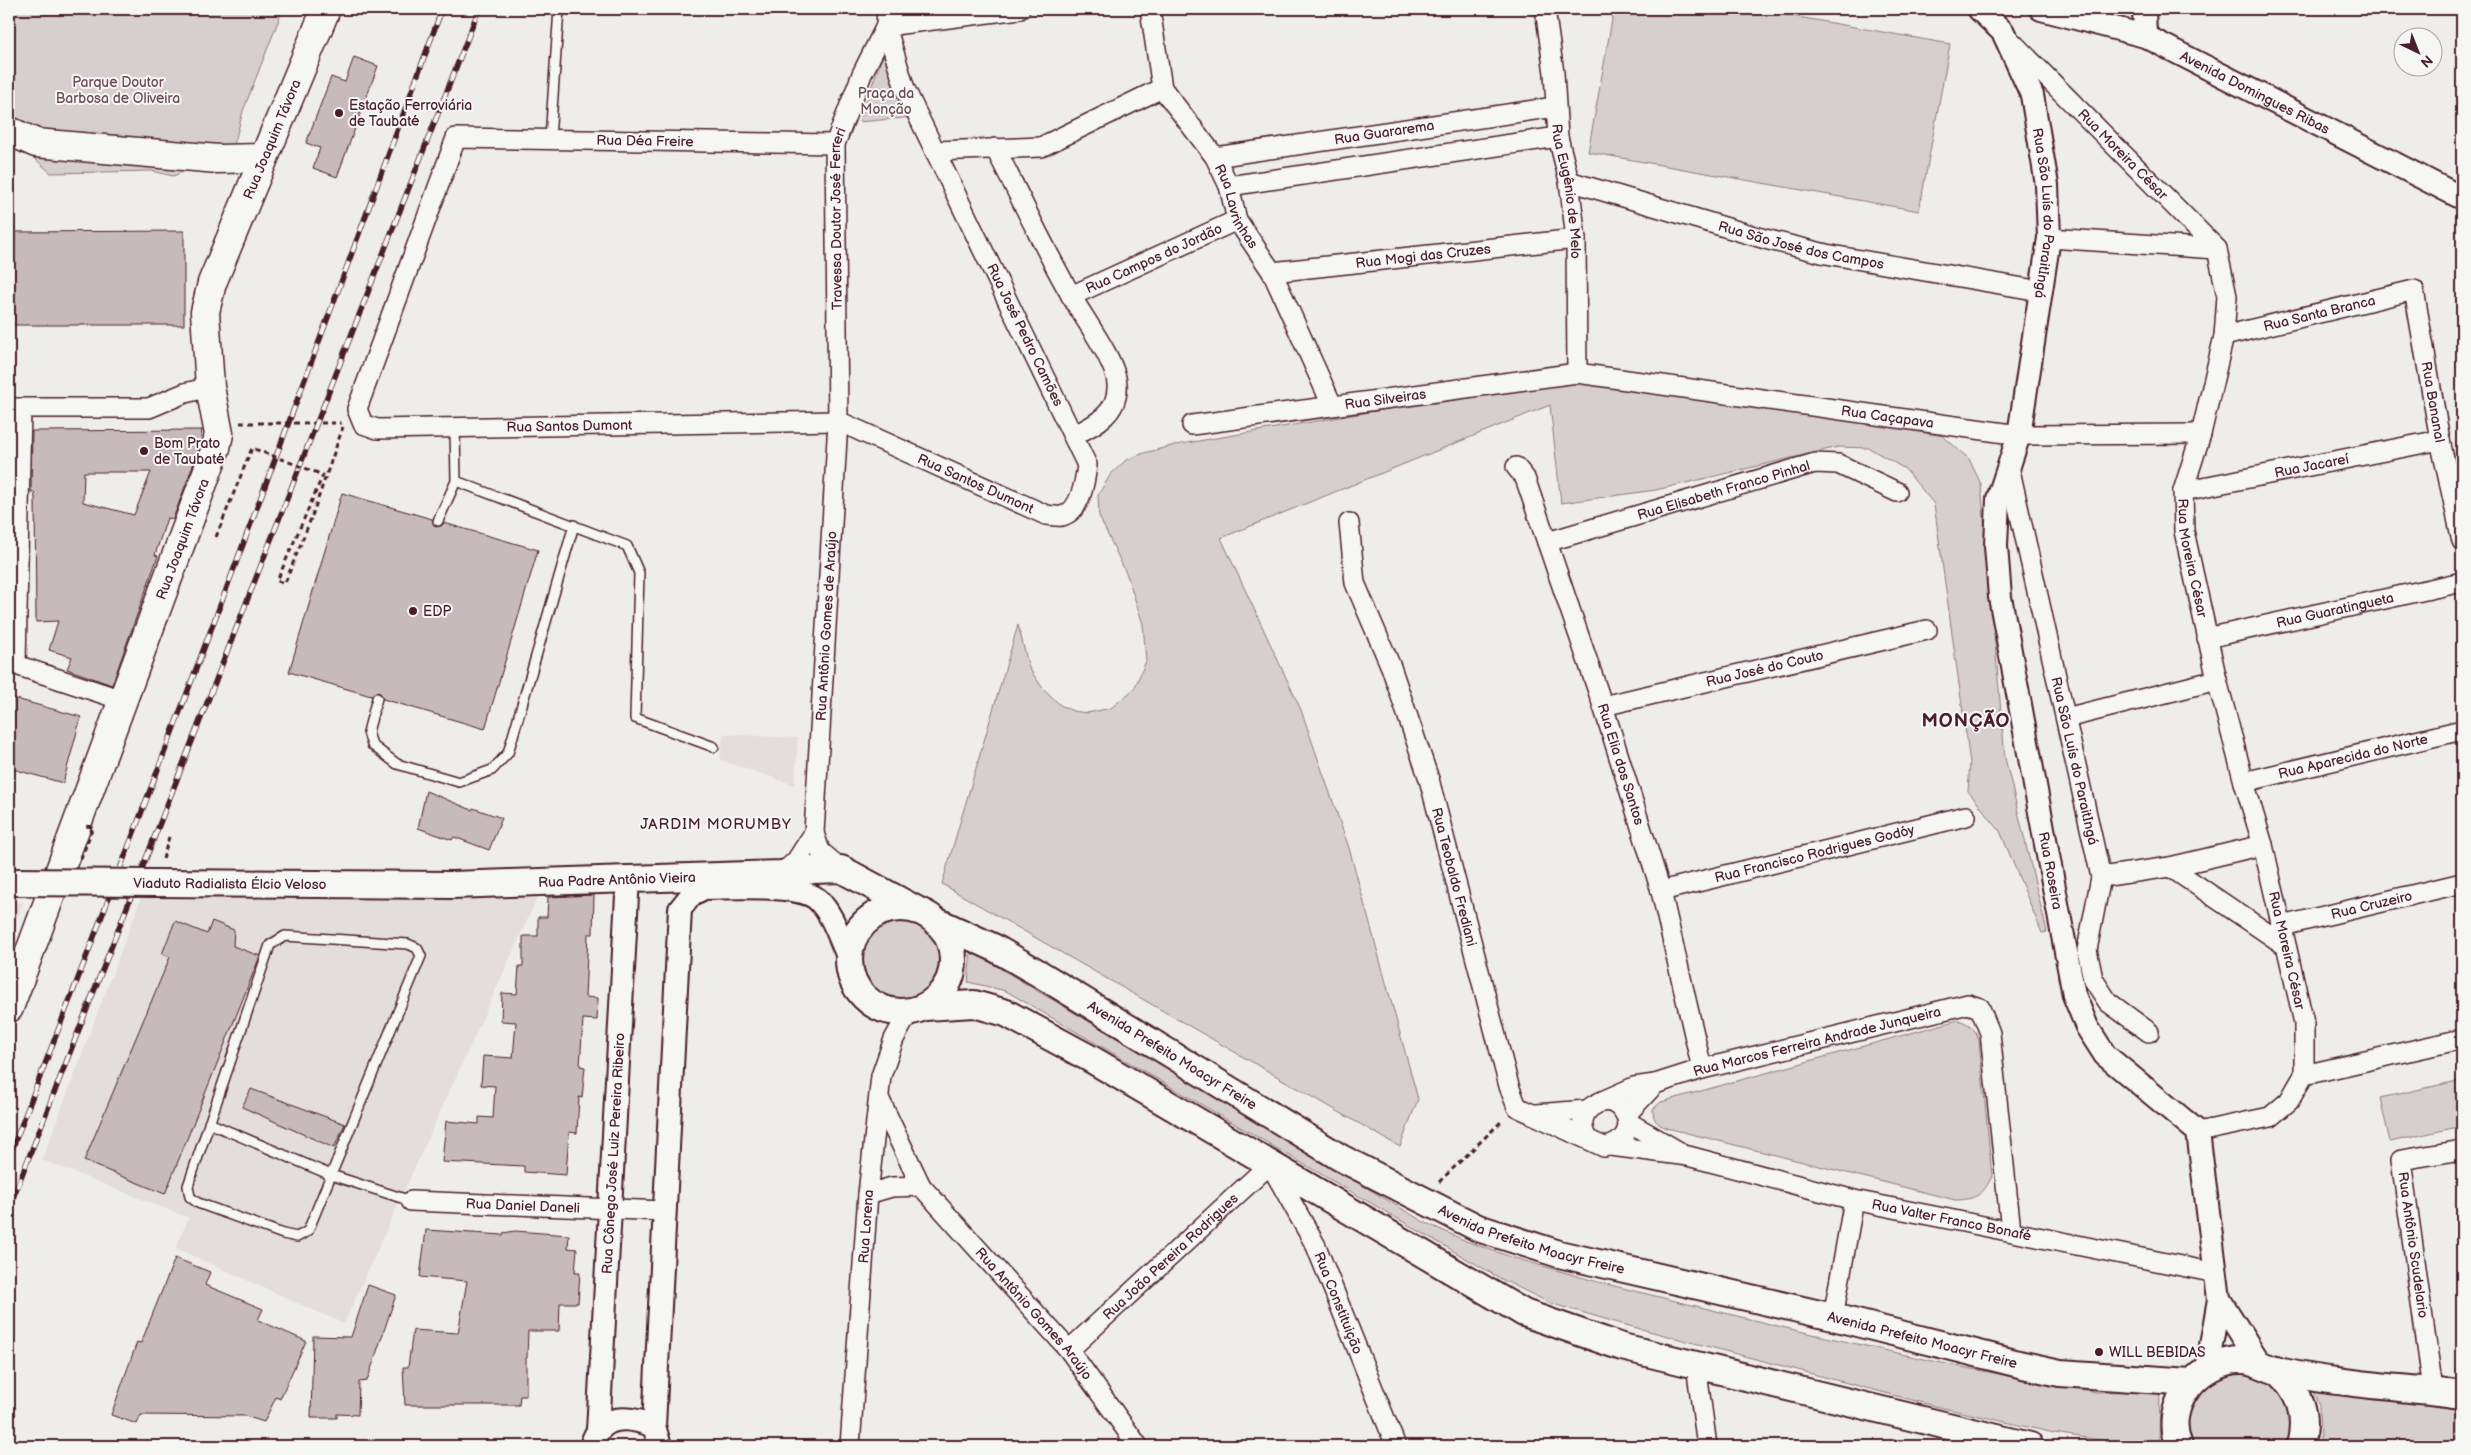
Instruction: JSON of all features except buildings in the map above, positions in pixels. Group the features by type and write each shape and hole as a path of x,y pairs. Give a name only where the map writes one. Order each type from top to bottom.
{"main road":[{"name":"Rua Joaquim Távora","path":"9,1008 216,448 219,434 210,387 205,312 212,284 326,9"},
{"path":"9,132 36,143 218,159 263,158"},
{"path":"781,874 842,869"},
{"name":"Avenida Prefeito Moacyr Freire","path":"842,869 1040,974 1341,1158 1478,1228 1559,1254 1833,1317 2060,1373 2199,1376 2224,1362 2242,1360 2338,1382 2433,1390 2462,1395"},
{"name":"Rua Padre Antônio Vieira","path":"452,884 628,877 781,874"},
{"name":"Viaduto Radialista Élcio Veloso","path":"9,882 452,884"},
{"name":"Avenida Prefeito Moacyr Freire","path":"917,1010 939,997 949,983 954,966 953,950 947,934 926,915 902,908 886,910 871,918 860,928 852,943 849,958 850,974 856,988 866,1000 879,1008 894,1012 917,1010 974,1004 1006,1013 1091,1059 1524,1313 1622,1347 2030,1446"},
{"path":"2267,1366 2289,1382 2298,1397 2304,1413 2304,1431 2300,1446"},
{"path":"2179,1446 2175,1420 2180,1400 2199,1376"}],"street":[{"path":"1020,9 887,18 905,89 935,151 1041,147 1162,88"},
{"name":"Rua Lavrinhas","path":"1150,9 1162,88 1215,157 1229,186 1237,220 1272,272 1332,405"},
{"name":"Rua Eugênio de Melo","path":"1546,9 1554,73 1558,137 1568,182 1576,239 1577,373"},
{"name":"Rua São Luís do ParaitIngá","path":"1979,9 2003,32 2032,95 2046,185 2049,238 2019,435"},
{"name":"Avenida Domingues Ribas","path":"2041,9 2144,36 2462,198"},
{"path":"2144,9 2144,36"},
{"name":"Travessa Doutor José Ferreri","path":"838,421 835,144 862,74 887,18"},
{"name":"Rua Moreira César","path":"2003,32 2217,249 2228,296 2224,336 2201,434 2183,491 2184,531 2217,680 2263,845 2304,1024 2304,1075"},
{"name":"Rua Guararema","path":"1215,157 1555,107"},
{"path":"1229,186 1558,137"},
{"name":"Rua Déa Freire","path":"456,138 835,144"},
{"name":"Rua Santos Dumont","path":"456,138 358,409 362,424 377,429 838,421 1046,514 1061,516"},
{"path":"995,148 1071,296 1114,369 1118,385 1115,403 1097,425 1074,435"},
{"name":"Rua José Pedro Camões","path":"935,151 1087,465 1085,481 1079,500 1071,510 1061,516"},
{"name":"Rua São José dos Campos","path":"1568,182 1765,239 1826,254 2040,291"},
{"name":"Rua Campos do Jordão","path":"1071,296 1237,220"},
{"path":"2049,238 2217,249"},
{"name":"Rua Mogi das Cruzes","path":"1272,272 1576,239"},
{"name":"Rua Santa Branca","path":"2224,336 2414,290"},
{"name":"Rua Bananal","path":"2414,290 2440,440 2462,541"},
{"name":"Rua Silveiras","path":"1192,425 1577,373"},
{"name":"Rua Caçapava","path":"1577,373 2019,435 2201,434"},
{"path":"122,700 16,665 15,408 149,408 185,393 210,387"},
{"name":"Rua Antônio Gomes de Araújo","path":"838,421 814,832 820,851 842,869"},
{"name":"Rua Roseira","path":"2019,435 1998,499 1996,546 2000,597 2074,995 2087,1027 2105,1054 2198,1132"},
{"name":"Rua Jacareí","path":"2183,491 2440,440"},
{"name":"Rua Elisabeth Franco Pinhal","path":"1547,542 1815,463 1838,464 1897,492"},
{"name":"Rua Elia dos Santos","path":"1516,466 1525,478 1603,706 1661,891 1702,1069"},
{"name":"Rua São Luís do ParaitIngá","path":"2008,466 2101,877 2087,950 2093,979 2108,1002 2149,1032"},
{"name":"Rua Teobaldo Frediani","path":"1349,523 1354,583 1391,667 1429,779 1509,1086 1525,1110"},
{"name":"Rua Guaratingueta","path":"2207,638 2462,582"},
{"name":"Rua José do Couto","path":"1603,706 1927,630"},
{"path":"2066,718 2217,680"},
{"name":"Rua Aparecida do Norte","path":"2244,782 2462,730"},
{"name":"Rua Francisco Rodrigues Godóy","path":"1661,891 1966,816"},
{"name":"Rua Antônio Gomes de Araújo","path":"781,874 796,860 814,832"},
{"path":"2101,877 2170,867 2263,845"},
{"path":"2170,867 2286,946"},
{"name":"Rua Cônego José Luiz Pereira Ribeiro","path":"594,1439 610,1207 628,877"},
{"name":"Rua Cruzeiro","path":"2282,926 2462,883"},
{"name":"Avenida Prefeito Moacyr Freire","path":"680,910 692,894 704,888 800,890 817,898 832,918 849,958"},
{"name":"Rua Cônego José Luiz Pereira Ribeiro","path":"657,1436 665,1211 680,910"},
{"name":"Rua Marcos Ferreira Andrade Junqueira","path":"1594,1106 1619,1092 1655,1084 1702,1069 1953,1006 1968,1004 1980,1008 1990,1033 2011,1231"},
{"name":"Rua Lorena","path":"850,1446 868,1194 879,1097 886,1058 917,1010"},
{"path":"2199,1376 2219,1299 2198,1132 2270,1117 2289,1101 2304,1075 2462,1039"},
{"name":"Rua Marcos Ferreira Andrade Junqueira","path":"1627,1119 1655,1084"},
{"name":"Rua Antônio Gomes Araújo","path":"879,1097 920,1186 1069,1350 1138,1446"},
{"name":"Rua Valter Franco Bonafé","path":"1525,1110 1616,1104 1627,1119 1688,1156"},
{"path":"1586,1137 1582,1123 1594,1106"},
{"name":"Rua Valter Franco Bonafé","path":"1525,1110 1586,1137 1597,1146 1611,1146 1688,1156 1854,1200 2216,1274"},
{"path":"1611,1146 1623,1137 1627,1119"},
{"name":"Rua Antônio Scudelario","path":"2433,1390 2401,1160 2462,1150"},
{"name":"Rua João Pereira Rodrigues","path":"1069,1350 1270,1164"},
{"name":"Rua Constituição","path":"1270,1164 1316,1246 1396,1446"},
{"path":"868,1194 892,1186 920,1186"},
{"path":"1833,1317 1854,1200"},
{"name":"Rua Daniel Daneli","path":"411,1201 610,1207 665,1211"},
{"path":"2219,1299 2267,1366"},
{"path":"1696,1364 1707,1446"},
{"name":"Rua Cônego José Luiz Pereira Ribeiro","path":"594,1439 611,1421 623,1418 635,1419 657,1436"}],"lane":[{"path":"550,139 559,9"},
{"path":"438,521 456,482 455,428"},
{"path":"456,482 627,546 638,573 636,718 714,747"},
{"path":"377,698 368,732 372,745 397,764 459,782 492,770 508,753 574,525"},
{"path":"285,936 408,944 418,948 421,956 331,1175 308,1230 297,1237 283,1234 198,1203 190,1197 188,1186 270,945 277,939 285,936"},
{"path":"209,1123 331,1175 411,1201"}],"path":[{"path":"216,537 252,448 323,475 277,581 286,583 345,424 217,422"},
{"path":"86,826 93,826 80,862 89,862"},
{"path":"153,859 163,859 170,833"},
{"path":"1421,1200 1525,1110"}],"shaded area":[{"path":"723,734 798,738 795,785 720,760"},
{"path":"540,892 344,1324 175,1248 189,1218 42,1160 142,895"},
{"path":"23,902 9,943 9,903"}],"green space":[{"name":"Parque Doutor Barbosa de Oliveira","path":"9,9 283,9 243,111 232,153 173,176 152,171 51,173 9,136"},
{"path":"1614,9 1753,9 1950,44 1919,211 1588,152"},
{"name":"Praça da Monção","path":"887,43 914,117 859,122"},
{"path":"1553,381 1640,384 1943,436 1969,459 1981,484 2005,758 2047,932 2042,933 2000,831 1968,791 1970,763 1934,504 1905,469 1869,448 1838,447 1656,490 1561,503 1550,405 1221,538 1301,710 1349,848 1418,1099 1400,1147 942,884 1018,625 1029,668 1042,687 1060,705 1073,711 1087,713 1111,708 1134,689 1146,661 1143,624 1127,575 1099,516 1098,495 1111,474 1126,460 1175,445"},
{"path":"901,915 919,919 933,929 943,943 947,961 943,979 933,993 919,1003 901,1007 883,1003 869,993 859,979 855,961 859,943 869,929 883,919"},
{"path":"971,951 1424,1222 1466,1241 1511,1257 1598,1282 1790,1329 1951,1365 2096,1392 2160,1391 2159,1443 2113,1442 2054,1433 1935,1406 1622,1324 1550,1303 1505,1281 1006,991 968,982"},
{"path":"1958,1020 1972,1027 1979,1041 1992,1176 1982,1192 1969,1199 1955,1200 1667,1128 1658,1123 1654,1116 1653,1109 1661,1102"},
{"path":"2462,1080 2462,1126 2390,1142 2380,1098"},
{"path":"2229,1372 2249,1372 2260,1376 2278,1391 2289,1412 2290,1435 2286,1446 2188,1446 2188,1407 2191,1399 2203,1387"},
{"path":"2312,1389 2462,1410 2462,1446 2317,1446 2320,1441 2319,1405"}],"railway":[{"path":"9,1157 228,584 442,9"},
{"path":"9,1208 479,9"}],"place":[{"name":"Estação Ferroviária de Taubaté","path":"339,113"},
{"name":"Bom Prato de Taubaté","path":"144,451"},
{"name":"EDP","path":"413,611"},
{"name":"WILL BEBIDAS","path":"2099,1352"}],"district":[{"name":"MONÇÃO","path":"1966,721"},
{"name":"JARDIM MORUMBY","path":"716,824"}]}
